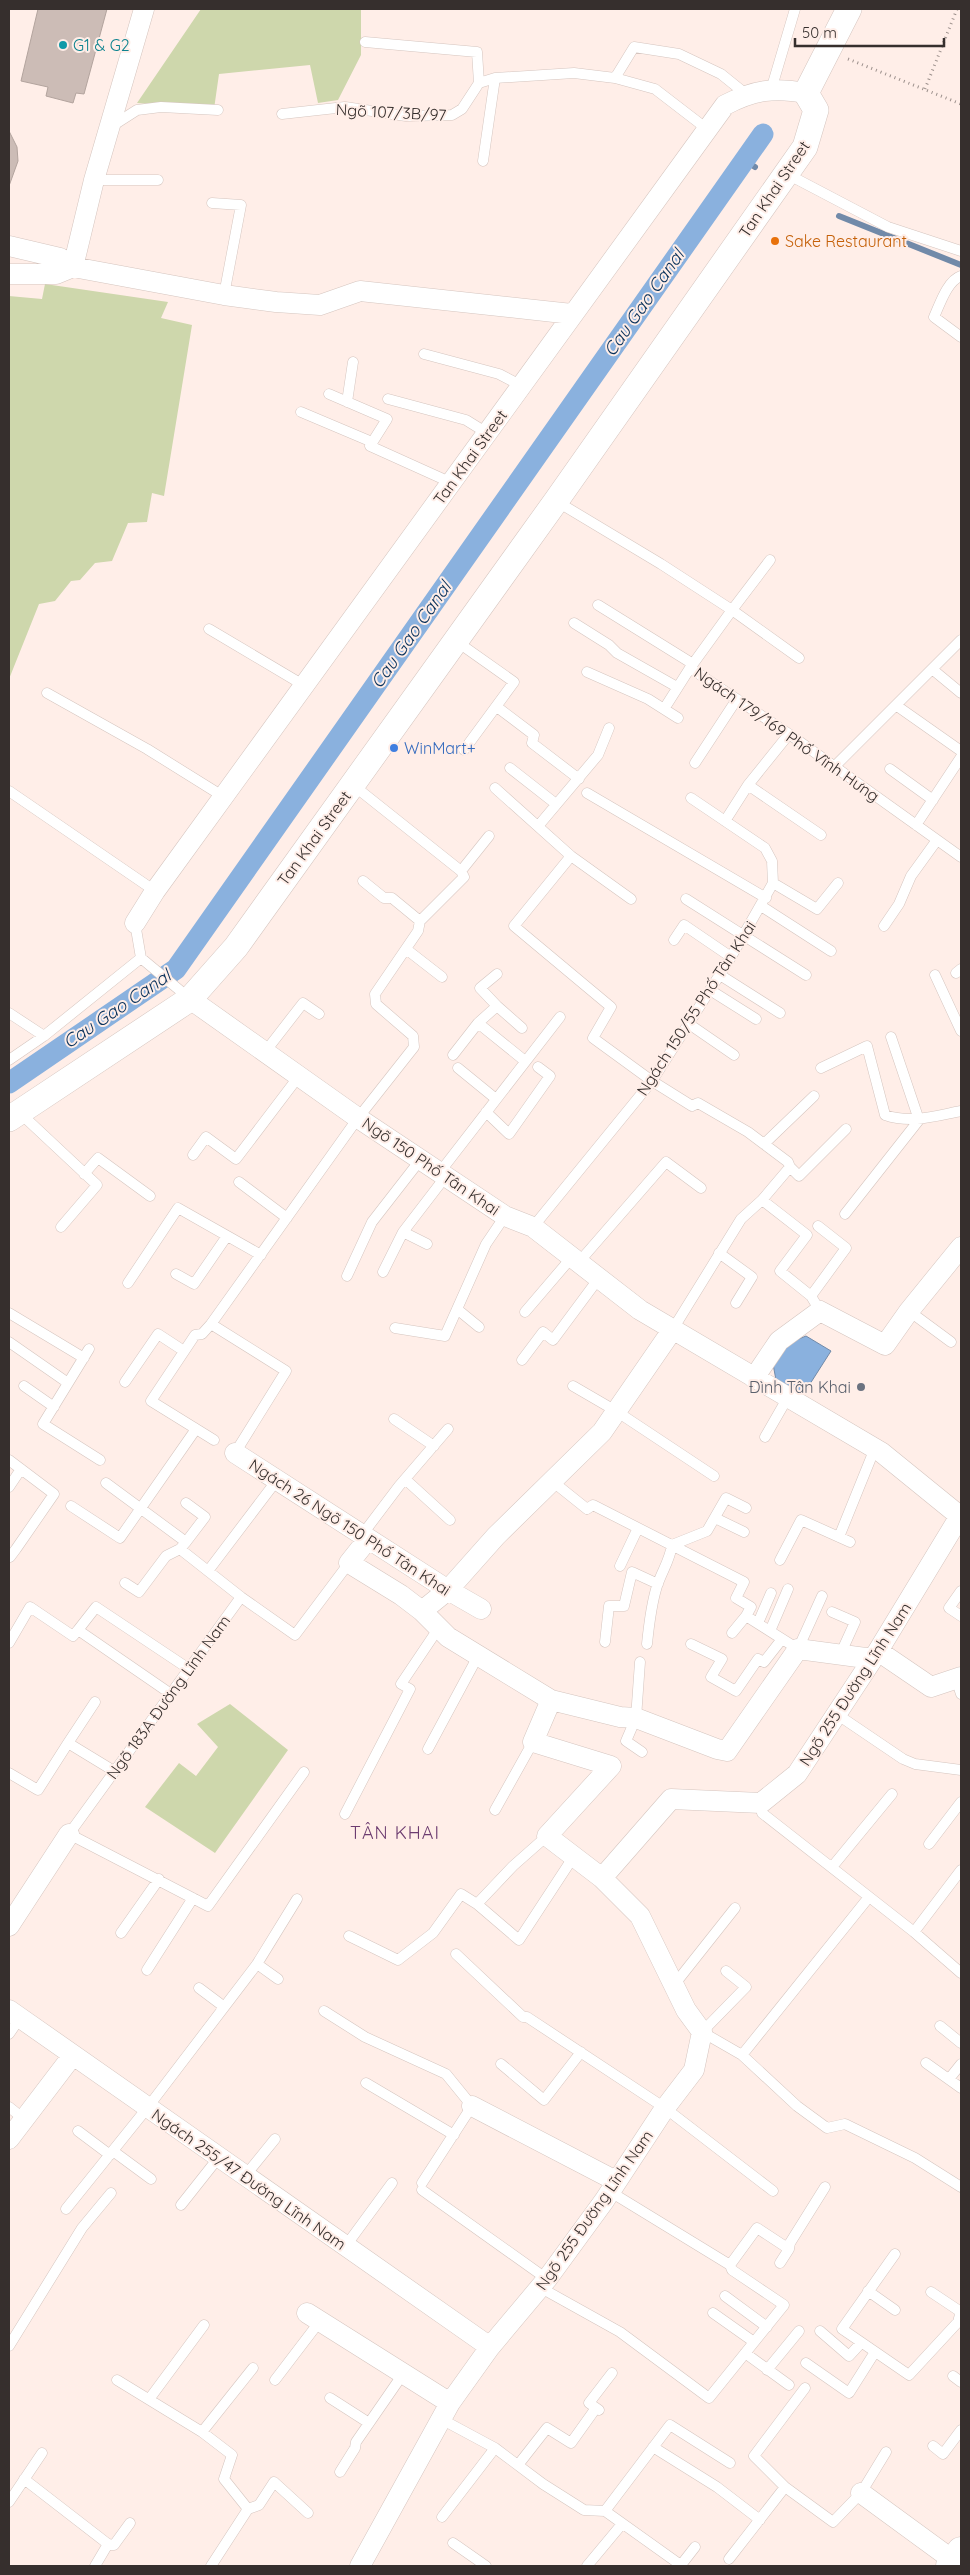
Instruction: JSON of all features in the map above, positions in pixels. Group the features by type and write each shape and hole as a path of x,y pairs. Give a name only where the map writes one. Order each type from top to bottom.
{"street":[{"path":"73,267 94,180 144,9"},
{"path":"806,92 849,9"},
{"name":"Tan Khai Street","path":"14,1115 184,994 236,947 556,501 805,147 812,130 816,110 806,92 780,88 747,95 725,105 155,891 135,923"},
{"path":"9,246 60,258 73,267 224,295 320,305 360,292 572,314"},
{"path":"9,274 56,274 73,267"},
{"name":"Ngõ 150 Phố Tân Khai","path":"184,994 358,1118 506,1216 534,1227 640,1310 875,1448 961,1516"},
{"path":"754,1378 779,1341 816,1304 885,1345 909,1311 961,1248"},
{"path":"422,1610 448,1590 496,1536 602,1432 673,1329"},
{"name":"Ngách 26 Ngõ 150 Phố Tân Khai","path":"235,1453 448,1590 482,1609"},
{"name":"Ngõ 255 Đường Lĩnh Nam","path":"761,1803 797,1774 838,1715 961,1516"},
{"path":"365,1537 349,1563 422,1610 438,1628 478,1656 551,1700 620,1717 636,1718 727,1751 790,1644 840,1655 876,1655 931,1687 960,1683"},
{"path":"551,1700 532,1742 611,1766 547,1836 602,1878 640,1916 686,2010 702,2032"},
{"path":"602,1878 671,1799 761,1803"},
{"name":"Ngõ 183A Đường Lĩnh Nam","path":"9,1926 69,1834"},
{"name":"Ngách 255/47 Đường Lĩnh Nam","path":"13,2021 73,2055 490,2347"},
{"name":"Ngõ 255 Đường Lĩnh Nam","path":"360,2566 445,2411 490,2347 544,2283 613,2186 665,2108 694,2070 702,2032"},
{"path":"9,2140 17,2113 73,2055"},
{"path":"472,2106 613,2186"},
{"path":"314,2317 403,2374 445,2411"},
{"path":"861,2493 955,2559"}],"lane":[{"path":"770,90 795,9"},
{"path":"365,42 477,52 479,83 495,78 574,73 615,78 655,89 707,129"},
{"path":"615,78 634,47 679,54 721,74 747,95"},
{"path":"482,161 495,78"},
{"name":"Ngõ 107/3B/97","path":"282,114 345,107 406,116 452,115 462,109 479,83"},
{"path":"109,128 137,110 160,107 218,110"},
{"path":"786,174 888,227 961,251"},
{"path":"94,180 158,180"},
{"path":"212,202 241,205 224,295"},
{"path":"961,276 956,277 946,291 934,317 961,337"},
{"path":"424,354 499,374 522,386"},
{"path":"347,402 353,362"},
{"path":"329,394 387,419 370,446 452,483"},
{"path":"388,399 466,420 488,433"},
{"path":"301,412 372,442"},
{"path":"556,501 661,564 732,610 799,658"},
{"name":"Ngách 179/169 Phố Vĩnh Hưng","path":"770,560 691,666 961,857"},
{"path":"598,605 691,666 664,708"},
{"path":"574,623 609,645 616,653 677,687"},
{"path":"209,629 305,686"},
{"path":"834,767 961,640"},
{"path":"456,641 514,682 464,750"},
{"path":"932,669 961,693"},
{"path":"587,672 664,708 678,718"},
{"path":"47,693 147,748 224,796"},
{"path":"695,763 736,699"},
{"path":"897,706 961,752"},
{"path":"497,707 534,735 532,743 579,779"},
{"path":"540,825 598,755 609,728"},
{"path":"725,821 748,785 789,734"},
{"path":"916,825 961,758"},
{"path":"510,768 556,804"},
{"path":"890,769 933,800"},
{"path":"214,1440 151,1401 194,1335 202,1334 211,1324 358,1118 414,1046 413,1036 374,1000 375,994 418,931 420,920 464,876 461,871 352,785"},
{"path":"748,785 821,835"},
{"path":"495,788 540,825 571,856 631,899"},
{"path":"9,791 155,891"},
{"path":"587,793 764,902 831,951"},
{"name":"Ngách 150/55 Phố Tân Khai","path":"534,1227 652,1081 744,936 773,883 774,869 769,852 691,798"},
{"path":"461,871 489,836"},
{"path":"884,926 899,904 911,876 937,840"},
{"path":"571,856 514,926 611,1007 590,1036 652,1081 692,1106 698,1103 764,1144 788,1162 790,1167 799,1176 846,1129"},
{"path":"363,882 384,898 392,898 420,920"},
{"path":"773,883 817,909 838,883"},
{"path":"686,899 806,975"},
{"name":"Tan Khai Street","path":"135,923 145,960"},
{"path":"674,940 684,925 731,957"},
{"path":"406,949 442,977"},
{"path":"9,1060 145,960 184,994"},
{"path":"496,974 480,988 522,1028"},
{"path":"720,975 780,1014"},
{"path":"935,975 961,1031"},
{"path":"710,990 756,1020"},
{"path":"265,1052 303,1003 319,1014"},
{"path":"453,1055 478,1023 497,1006"},
{"path":"9,1013 44,1036"},
{"path":"383,1272 403,1232 443,1174 486,1112 560,1016"},
{"path":"478,1023 526,1061"},
{"path":"689,1024 734,1055"},
{"path":"891,1037 919,1120"},
{"path":"821,1068 868,1046 885,1115 900,1120 919,1120 961,1110"},
{"path":"486,1112 509,1134 550,1076 538,1067"},
{"path":"458,1068 496,1099"},
{"path":"193,1155 206,1137 236,1159 299,1076"},
{"path":"764,1144 814,1096"},
{"path":"14,1115 97,1185 61,1227"},
{"path":"845,1214 919,1120"},
{"path":"84,1174 98,1158 150,1196"},
{"path":"347,1276 372,1222 421,1159"},
{"path":"525,1312 576,1260 666,1162 701,1188"},
{"path":"673,1329 741,1219 762,1200 790,1167"},
{"path":"239,1182 287,1218"},
{"path":"762,1200 807,1235 780,1271 816,1304 846,1248 818,1226"},
{"path":"128,1282 178,1208 261,1255"},
{"path":"395,1328 445,1336 486,1244 506,1216"},
{"path":"403,1232 427,1244"},
{"path":"176,1274 194,1284 227,1236"},
{"path":"720,1253 752,1277 736,1303"},
{"path":"522,1360 543,1332 554,1340 599,1278"},
{"path":"456,1309 479,1327"},
{"path":"909,1311 951,1342"},
{"path":"9,1313 86,1353 43,1424 100,1460"},
{"name":"Ngách 26 Ngõ 150 Phố Tân Khai","path":"211,1324 286,1371 235,1453"},
{"path":"125,1382 158,1334 184,1351"},
{"path":"10,1345 68,1383"},
{"path":"24,1386 54,1407"},
{"path":"573,1386 616,1411 714,1476"},
{"path":"765,1437 788,1397"},
{"path":"394,1419 434,1446"},
{"path":"71,1506 120,1538 196,1429"},
{"path":"365,1537 405,1479 448,1429"},
{"path":"839,1537 875,1448"},
{"path":"9,1460 54,1494 13,1552"},
{"path":"9,1487 21,1469"},
{"path":"405,1479 450,1520"},
{"path":"208,1571 278,1480"},
{"path":"552,1481 588,1509 593,1505 744,1582 736,1598 751,1608 732,1633"},
{"path":"106,1484 183,1546 208,1571 241,1597 295,1634 349,1563"},
{"path":"672,1545 707,1531 726,1498 746,1508"},
{"path":"125,1583 139,1592 166,1556 183,1546 204,1517 186,1502"},
{"path":"715,1518 744,1532"},
{"path":"780,1560 801,1520 850,1542"},
{"path":"620,1566 638,1528"},
{"path":"647,1644 650,1610 658,1584 671,1556 672,1545"},
{"path":"605,1642 609,1606 624,1606 632,1572 658,1584"},
{"path":"770,1631 788,1589"},
{"path":"961,1591 949,1608 961,1616"},
{"path":"758,1623 771,1593"},
{"path":"691,1644 722,1659 711,1677 736,1691 758,1659 764,1662 790,1644 822,1596"},
{"name":"Ngõ 183A Đường Lĩnh Nam","path":"69,1834 241,1597"},
{"path":"9,1643 30,1607 74,1636 96,1607 189,1669"},
{"path":"832,1612 855,1622 840,1655"},
{"path":"746,1616 790,1644"},
{"path":"345,1814 410,1689 402,1684 438,1628"},
{"path":"78,1630 171,1694"},
{"path":"428,1749 478,1656"},
{"path":"640,1662 636,1718 626,1740 642,1752"},
{"path":"9,1773 38,1790 95,1702"},
{"path":"838,1715 903,1759 915,1764 961,1770"},
{"path":"495,1810 532,1742"},
{"path":"68,1743 114,1770"},
{"path":"69,1834 160,1879 208,1906 304,1772"},
{"path":"832,1867 892,1794"},
{"path":"929,1844 961,1802"},
{"path":"761,1803 762,1813 914,1932 961,1973"},
{"path":"477,1904 513,1866 547,1836"},
{"path":"349,1936 398,1960 433,1932 461,1894 477,1904 519,1940 574,1856"},
{"path":"914,1932 961,1870"},
{"path":"121,1933 160,1879"},
{"path":"742,2055 869,1897"},
{"path":"147,1970 193,1898"},
{"path":"66,2209 148,2107 223,2006 257,1964 297,1899"},
{"path":"674,1985 735,1908"},
{"path":"456,1954 523,2017 527,2017 665,2108 773,2190"},
{"path":"257,1964 278,1979"},
{"path":"726,1971 746,1987 702,2032 742,2055 797,2106 827,2128 845,2124 915,2158 958,2185 961,2173"},
{"path":"199,1988 223,2006"},
{"path":"324,2011 365,2038 446,2074 472,2106 422,2187 544,2283 620,2332 708,2398 784,2305 732,2270 730,2264 613,2186"},
{"path":"940,2026 961,2043"},
{"path":"501,2064 544,2100 581,2052"},
{"path":"926,2063 961,2088"},
{"path":"949,2079 961,2064"},
{"path":"366,2083 454,2135"},
{"path":"78,2131 151,2178"},
{"path":"245,2176 275,2139"},
{"path":"181,2204 219,2157"},
{"path":"345,2246 392,2183"},
{"path":"780,2262 825,2187"},
{"path":"9,2346 82,2228 111,2193"},
{"path":"730,2264 757,2228 789,2249"},
{"path":"830,2341 842,2329 895,2254"},
{"path":"868,2291 895,2310"},
{"path":"842,2329 909,2375 957,2330 961,2312 931,2292"},
{"path":"725,2296 767,2327"},
{"path":"713,2313 754,2342"},
{"path":"275,2380 314,2317"},
{"path":"150,2398 204,2325"},
{"path":"820,2330 830,2341 849,2356 861,2343"},
{"path":"768,2370 798,2331"},
{"path":"806,2363 849,2393 875,2352"},
{"path":"745,2353 789,2385"},
{"path":"202,2432 253,2368"},
{"path":"518,2465 547,2428 571,2443 598,2409 589,2403 612,2373"},
{"path":"340,2472 369,2423 403,2374"},
{"path":"117,2380 150,2398 202,2432 232,2455 224,2479 248,2509"},
{"path":"805,2388 754,2456 785,2487 833,2522 861,2493 886,2452"},
{"path":"330,2398 369,2423"},
{"path":"445,2411 543,2484 584,2510 604,2511 681,2566 695,2547"},
{"path":"604,2511 670,2426 730,2463"},
{"path":"932,2446 942,2454 961,2430"},
{"path":"442,2518 495,2448"},
{"path":"654,2448 717,2487 760,2520"},
{"path":"9,2502 42,2453"},
{"path":"24,2479 108,2544 114,2545 130,2524"},
{"path":"211,2566 248,2509 259,2505 274,2482 308,2513"},
{"path":"729,2559 785,2487"},
{"path":"587,2566 622,2524"},
{"path":"453,2543 486,2566"},
{"path":"95,2566 108,2544"}],"path":[{"path":"925,89 957,9"},
{"path":"828,52 961,104"}],"green space":[{"path":"201,9 361,9 361,55 338,100 318,103 310,65 219,74 214,109 137,103"},
{"path":"45,284 168,302 161,318 192,325 164,496 152,493 147,522 128,523 112,561 95,563 80,580 71,581 55,601 39,604 9,679 9,296 42,299"},
{"path":"230,1704 288,1750 215,1853 145,1807 179,1763 196,1776 218,1747 197,1724"}],"water":[{"path":"806,1336 831,1351 801,1398 776,1380 773,1364 789,1343"}],"building":[{"name":"G1 & G2","path":"38,9 107,9 84,94 76,93 73,103 46,96 48,87 21,81"},
{"path":"9,131 17,147 18,161 9,186"}],"waterway":[{"name":"Cau Gao Canal","path":"9,1083 176,969 763,134"},
{"path":"744,160 755,167"},
{"path":"839,216 961,265"}],"place":[{"name":"G1 & G2","path":"63,45"},
{"name":"Sake Restaurant","path":"775,241"},
{"name":"WinMart+","path":"394,748"},
{"name":"Đình Tân Khai","path":"861,1387"}],"district":[{"name":"TÂN KHAI","path":"395,1833"}]}
